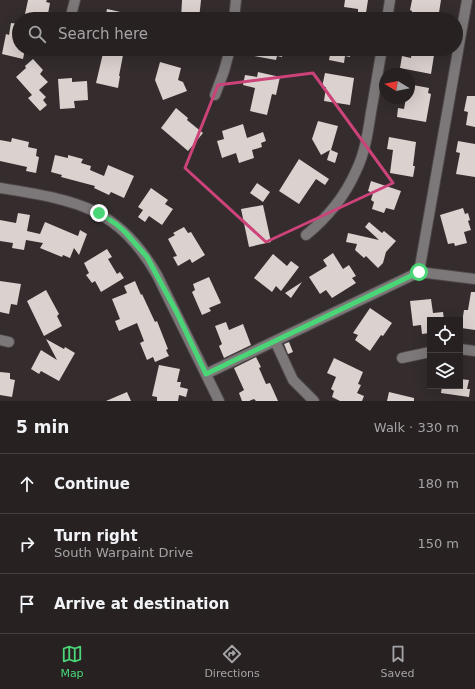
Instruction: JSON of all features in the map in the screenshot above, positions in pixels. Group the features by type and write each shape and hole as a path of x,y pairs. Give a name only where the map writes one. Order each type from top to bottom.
{"street":[{"path":"72,12 75,0"},
{"path":"235,12 236,0"},
{"path":"388,12 390,0"},
{"path":"463,23 467,0"},
{"path":"215,94 228,56"},
{"path":"306,235 317,226 344,195 357,170 362,158 368,132 381,56"},
{"path":"419,272 457,56"},
{"path":"0,188 47,196 76,203 99,213 125,232 147,257 157,274 218,401"},
{"path":"206,374 419,272 475,279"},
{"path":"275,341 293,380 314,401"},
{"path":"463,349 475,351"},
{"path":"402,358 427,353"}],"highlighted area":[{"path":"313,73 393,183 266,242 185,168 218,85"}],"building":[{"path":"28,0 47,0 46,2 50,3 48,12 25,12"},
{"path":"182,0 201,0 200,12 181,12"},
{"path":"345,0 368,0 366,12 358,12 358,9 344,7"},
{"path":"412,0 441,0 439,12 412,12 410,10"},
{"path":"107,9 120,12 106,12"},
{"path":"12,23 12,56 24,56 23,59 2,54 6,34 9,35"},
{"path":"102,56 123,56 118,88 96,83"},
{"path":"254,56 277,56 276,60"},
{"path":"330,56 345,56 344,63 329,60"},
{"path":"402,56 411,58 411,56 434,56 431,74 415,71 415,68 400,68"},
{"path":"33,59 43,70 40,74 48,82 39,90 46,97 43,100 47,105 40,111 28,98 32,95 16,77"},
{"path":"160,62 181,68 178,80 183,82 187,91 163,100 155,80"},
{"path":"258,72 280,77 276,95 272,94 267,115 250,111 255,88 243,85 245,75 257,77"},
{"path":"325,73 354,78 350,105 324,101 326,87 322,87"},
{"path":"72,78 72,82 87,81 88,100 74,101 75,108 60,109 58,79"},
{"path":"415,85 429,88 428,93 431,94 426,122 397,117 398,108 404,109 405,104 415,104"},
{"path":"467,96 475,96 475,127 466,125 468,112 464,111"},
{"path":"176,108 188,118 187,120 203,133 188,151 161,128"},
{"path":"318,121 338,126 331,150 338,153 335,163 327,160 330,150 321,155 312,139"},
{"path":"243,124 247,138 263,132 266,141 261,143 262,147 252,150 254,158 239,163 236,153 222,158 217,141 224,139 222,131"},
{"path":"389,137 416,142 413,177 390,173 393,150 387,149"},
{"path":"12,138 29,142 28,147 37,149 36,156 39,157 36,173 26,171 27,167 0,161 0,140 11,142"},
{"path":"458,141 475,144 475,177 456,174 460,153 456,152"},
{"path":"55,155 68,158 68,155 83,159 81,163 91,166 90,170 104,176 108,165 134,176 124,198 111,192 109,195 94,188 95,186 61,177 62,175 51,172"},
{"path":"299,159 329,179 325,185 316,179 299,204 279,191"},
{"path":"371,181 401,191 394,210 386,208 384,213 372,209 374,202 371,200 373,193 368,191"},
{"path":"257,183 270,192 263,202 250,193"},
{"path":"151,188 168,200 165,204 173,209 162,225 149,216 145,222 138,217 143,210 138,207"},
{"path":"263,205 271,242 249,247 241,209"},
{"path":"463,208 465,214 468,213 470,220 468,221 471,230 464,232 467,243 455,246 454,243 448,244 440,215"},
{"path":"18,213 30,215 27,231 40,234 45,222 78,236 80,230 87,234 79,255 74,248 70,258 63,255 62,257 40,248 43,243 26,240 24,250 12,248 13,243 0,241 0,220 16,223"},
{"path":"369,222 382,233 384,231 396,241 386,252 383,263 378,268 366,256 364,258 355,250 357,244 346,242 348,233 379,240 365,227"},
{"path":"184,227 188,233 191,232 205,255 192,263 190,259 178,266 173,257 177,256 168,239 175,235 173,233"},
{"path":"107,249 112,257 108,259 117,274 120,272 124,278 101,292 95,281 92,283 86,275 89,273 84,263"},
{"path":"333,253 343,269 349,265 356,276 352,278 356,283 332,298 326,290 320,294 309,277 327,266 323,260"},
{"path":"273,254 287,266 291,261 299,267 281,291 276,286 272,292 254,278"},
{"path":"209,277 221,303 209,308 211,311 202,315 192,292 195,290 193,284"},
{"path":"0,281 21,284 17,305 11,304 9,314 0,312"},
{"path":"135,281 155,322 157,321 168,349 166,350 169,356 155,362 153,357 147,360 140,343 144,341 137,323 119,331 115,321 120,319 112,299 127,293 124,286"},
{"path":"302,282 291,298 285,293"},
{"path":"46,290 59,314 57,316 62,326 44,336 27,301"},
{"path":"471,292 475,292 475,330 463,328 464,310 468,310"},
{"path":"431,299 433,313 443,312 444,317 427,317 427,333 422,334 421,325 413,326 410,301"},
{"path":"370,308 392,323 383,336 381,335 370,351 355,340 358,335 353,333"},
{"path":"226,322 229,330 243,324 251,345 224,358 219,346 222,344 215,326"},
{"path":"46,339 75,353 59,381 41,371 39,374 31,369 41,350 57,360"},
{"path":"289,342 293,352 288,354 284,344"},
{"path":"256,357 261,367 259,368 266,384 270,383 278,401 256,401 254,399 242,401 239,393 244,390 234,368"},
{"path":"334,358 363,372 358,384 361,385 357,393 364,396 362,401 340,401 332,397 334,391 331,389 336,377 327,373"},
{"path":"159,365 180,369 177,382 181,382 180,387 188,389 186,397 179,395 178,401 157,401 157,397 152,396"},
{"path":"0,372 10,373 10,379 15,380 12,397 0,395"},
{"path":"463,379 469,380 467,389 470,389 469,397 441,393 442,389 463,389"},
{"path":"127,392 131,401 106,401"},
{"path":"389,392 414,398 414,401 387,401"}],"route":[{"path":"99,213 125,232 147,257 176,311 206,374 419,272"}]}
